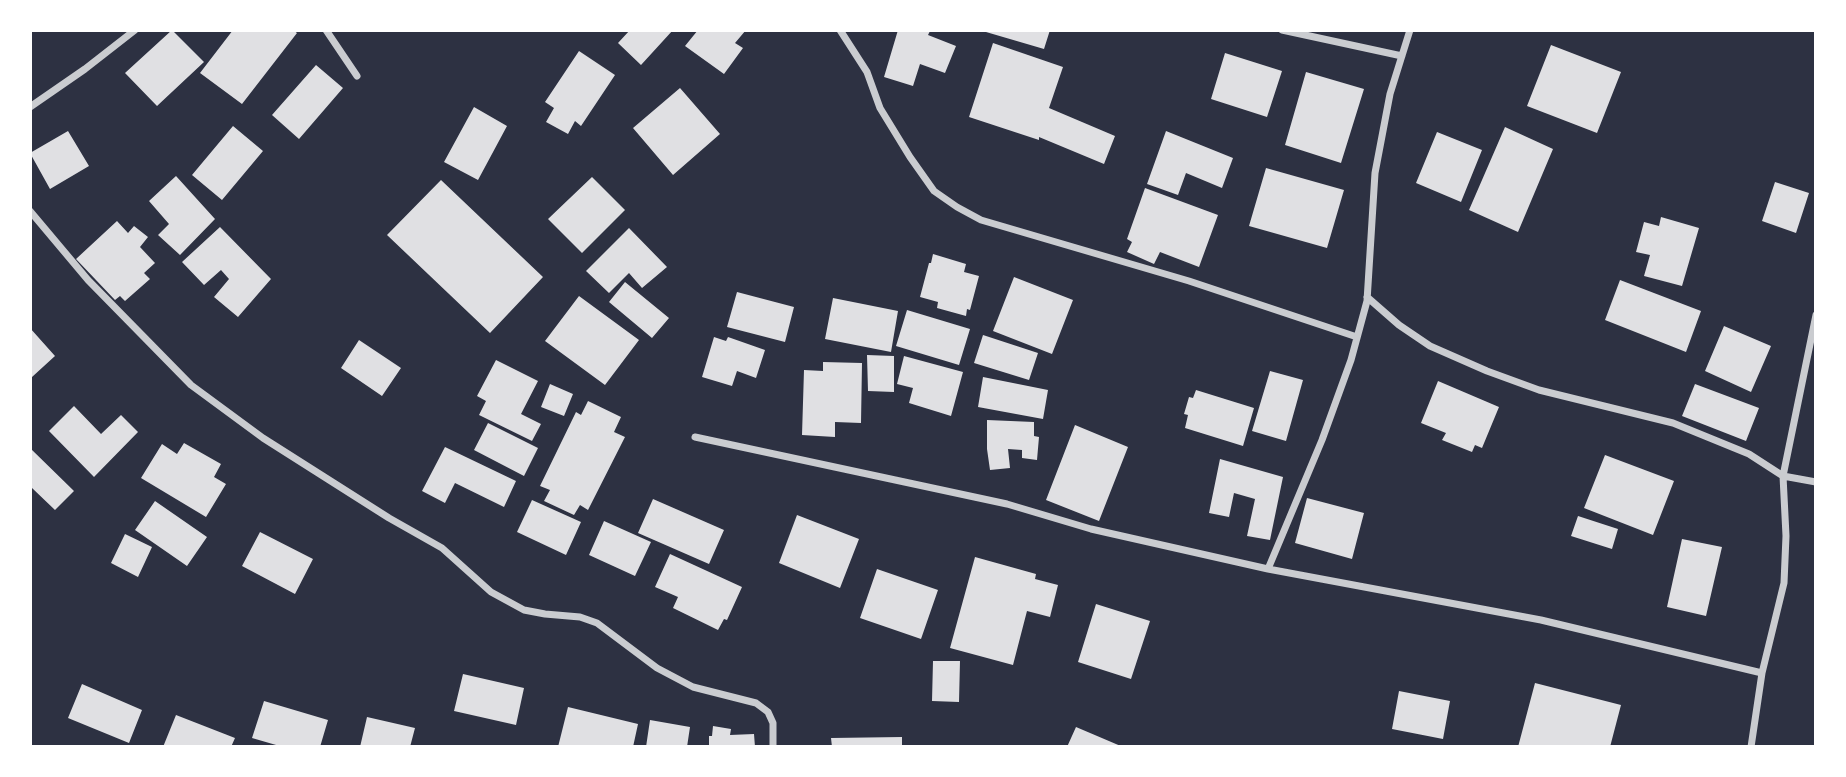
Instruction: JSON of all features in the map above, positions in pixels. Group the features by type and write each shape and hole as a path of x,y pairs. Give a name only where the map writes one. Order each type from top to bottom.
{"street":[{"path":"30,107 135,30"},
{"path":"326,30 357,76"},
{"path":"854,30 843,33 867,72 880,108 934,191 957,207 981,220 1189,281 1357,337"},
{"path":"1282,30 1402,56"},
{"path":"1268,569 1322,440 1357,337 1367,297 1375,173 1390,94 1410,30"},
{"path":"30,211 88,280 191,385 263,438 442,548 491,592 524,610 580,617 597,623 657,668 693,687 756,703 768,712 774,723 774,747"},
{"path":"1367,297 1399,325 1430,346 1476,366 1539,390 1673,423 1749,454 1783,476 1816,482"},
{"path":"1751,747 1762,673 1784,583 1786,536 1783,476 1816,315"},
{"path":"695,437 1007,504 1091,529 1268,569 1541,620 1762,673"}],"building":[{"path":"172,30 204,62 157,106 125,73"},
{"path":"233,30 293,30 297,33 242,104 200,73"},
{"path":"630,30 673,30 641,65 618,43"},
{"path":"698,30 746,30 735,43 743,48 724,74 685,46"},
{"path":"898,30 930,31 928,35 956,46 945,73 920,64 913,86 884,77"},
{"path":"1050,30 1044,49 986,32"},
{"path":"993,43 1063,67 1049,108 1115,136 1104,164 1039,137 1039,140 969,117"},
{"path":"1551,45 1621,72 1597,133 1527,106"},
{"path":"579,51 615,75 581,126 575,121 568,134 546,122 554,108 545,102"},
{"path":"1225,53 1282,71 1267,117 1211,99"},
{"path":"316,65 343,88 299,139 272,115"},
{"path":"1306,72 1364,89 1341,163 1285,145"},
{"path":"680,88 720,134 673,175 633,128"},
{"path":"474,107 507,126 478,180 444,162"},
{"path":"233,126 263,151 222,200 192,175"},
{"path":"1505,127 1553,149 1518,232 1469,210"},
{"path":"68,131 89,166 50,189 30,153"},
{"path":"1166,131 1233,158 1222,188 1186,173 1178,195 1147,184"},
{"path":"1437,132 1482,150 1461,202 1416,183"},
{"path":"1266,168 1344,190 1327,248 1249,226"},
{"path":"176,176 215,219 180,255 158,235 169,224 149,201"},
{"path":"592,177 625,210 582,253 548,219"},
{"path":"441,180 543,277 490,333 387,235"},
{"path":"1775,182 1809,193 1796,233 1762,221"},
{"path":"1145,188 1218,215 1199,267 1160,252 1154,264 1127,252 1132,242 1127,239"},
{"path":"1661,217 1699,228 1682,286 1644,276 1650,255 1636,252 1644,222 1659,226"},
{"path":"117,221 128,233 134,226 148,237 140,247 155,263 144,273 150,279 125,301 120,296 115,300 76,259"},
{"path":"220,227 271,279 238,317 214,297 229,279 221,270 204,285 182,262"},
{"path":"629,228 667,267 642,288 629,273 609,293 586,271"},
{"path":"933,254 966,264 964,272 979,276 966,316 937,308 938,302 920,297"},
{"path":"1014,277 1073,300 1052,354 993,331"},
{"path":"1620,280 1701,311 1686,352 1605,320"},
{"path":"625,282 669,318 652,338 609,302"},
{"path":"737,292 794,307 785,342 727,327"},
{"path":"579,296 639,340 605,385 545,341"},
{"path":"833,298 898,311 891,352 825,339"},
{"path":"907,310 970,329 959,365 896,346"},
{"path":"1724,326 1771,346 1751,392 1705,371"},
{"path":"30,328 55,356 32,377 30,374"},
{"path":"983,335 1038,353 1029,380 974,363"},
{"path":"714,337 726,341 728,337 765,350 756,378 737,371 732,386 702,377"},
{"path":"359,340 401,368 382,396 341,368"},
{"path":"867,355 894,356 894,392 868,391"},
{"path":"904,356 963,372 951,416 909,403 913,388 897,384"},
{"path":"496,360 538,381 521,414 541,424 532,441 479,415 486,401 477,396"},
{"path":"823,362 862,363 861,423 835,422 835,437 802,435 804,370 823,371"},
{"path":"1270,371 1303,380 1286,441 1252,431"},
{"path":"983,377 1048,390 1043,419 978,407"},
{"path":"1438,381 1499,407 1482,448 1475,445 1472,452 1442,440 1446,433 1421,423"},
{"path":"550,384 573,394 564,416 541,407"},
{"path":"1695,384 1759,408 1746,441 1682,416"},
{"path":"1196,390 1254,408 1243,446 1185,428 1188,415 1184,414 1189,397 1193,398"},
{"path":"588,401 621,417 614,432 625,437 588,510 580,505 574,515 544,501 550,490 540,486 576,412 581,415"},
{"path":"74,406 101,434 121,415 138,432 94,477 49,431"},
{"path":"987,420 1034,422 1034,436 1039,437 1037,460 1022,458 1022,450 1008,449 1010,468 990,470"},
{"path":"488,423 538,448 524,476 474,450"},
{"path":"1075,425 1128,447 1099,521 1046,500"},
{"path":"184,443 221,464 214,477 226,484 206,517 141,478 162,444 177,454"},
{"path":"445,447 516,481 504,507 455,483 445,503 422,491"},
{"path":"30,448 74,491 55,510 32,488 30,491"},
{"path":"1605,455 1674,481 1653,535 1584,508"},
{"path":"1220,459 1283,477 1270,540 1247,536 1255,499 1234,493 1229,517 1209,513"},
{"path":"1307,498 1364,513 1352,559 1295,543"},
{"path":"653,499 724,530 709,564 638,533"},
{"path":"532,500 581,522 566,555 517,532"},
{"path":"155,501 207,537 187,566 135,530"},
{"path":"797,515 859,539 840,588 779,563"},
{"path":"1578,516 1618,529 1612,549 1571,536"},
{"path":"604,521 651,542 635,576 589,555"},
{"path":"260,532 313,559 295,594 242,566"},
{"path":"125,534 152,547 138,577 111,563"},
{"path":"1682,539 1722,547 1706,616 1667,607"},
{"path":"670,554 742,587 727,620 724,619 718,630 673,608 678,597 655,587"},
{"path":"975,557 1036,574 1035,579 1058,585 1050,617 1027,611 1013,665 950,648"},
{"path":"877,569 938,590 921,639 860,618"},
{"path":"1096,604 1150,621 1131,679 1078,662"},
{"path":"933,661 960,661 959,702 932,701"},
{"path":"463,674 524,688 516,725 454,711"},
{"path":"1535,683 1621,705 1610,747 1518,747"},
{"path":"82,684 142,710 129,743 68,718"},
{"path":"1399,691 1450,701 1443,739 1392,729"},
{"path":"264,701 328,720 320,747 283,747 252,738"},
{"path":"568,707 638,724 633,747 558,747"},
{"path":"176,715 235,738 231,747 163,747"},
{"path":"367,717 415,728 410,747 360,747"},
{"path":"650,720 690,727 687,747 646,747"},
{"path":"713,726 731,729 730,735 754,734 755,747 709,747"},
{"path":"1076,727 1123,747 1067,747"},
{"path":"902,737 902,747 832,747 831,738"}]}
